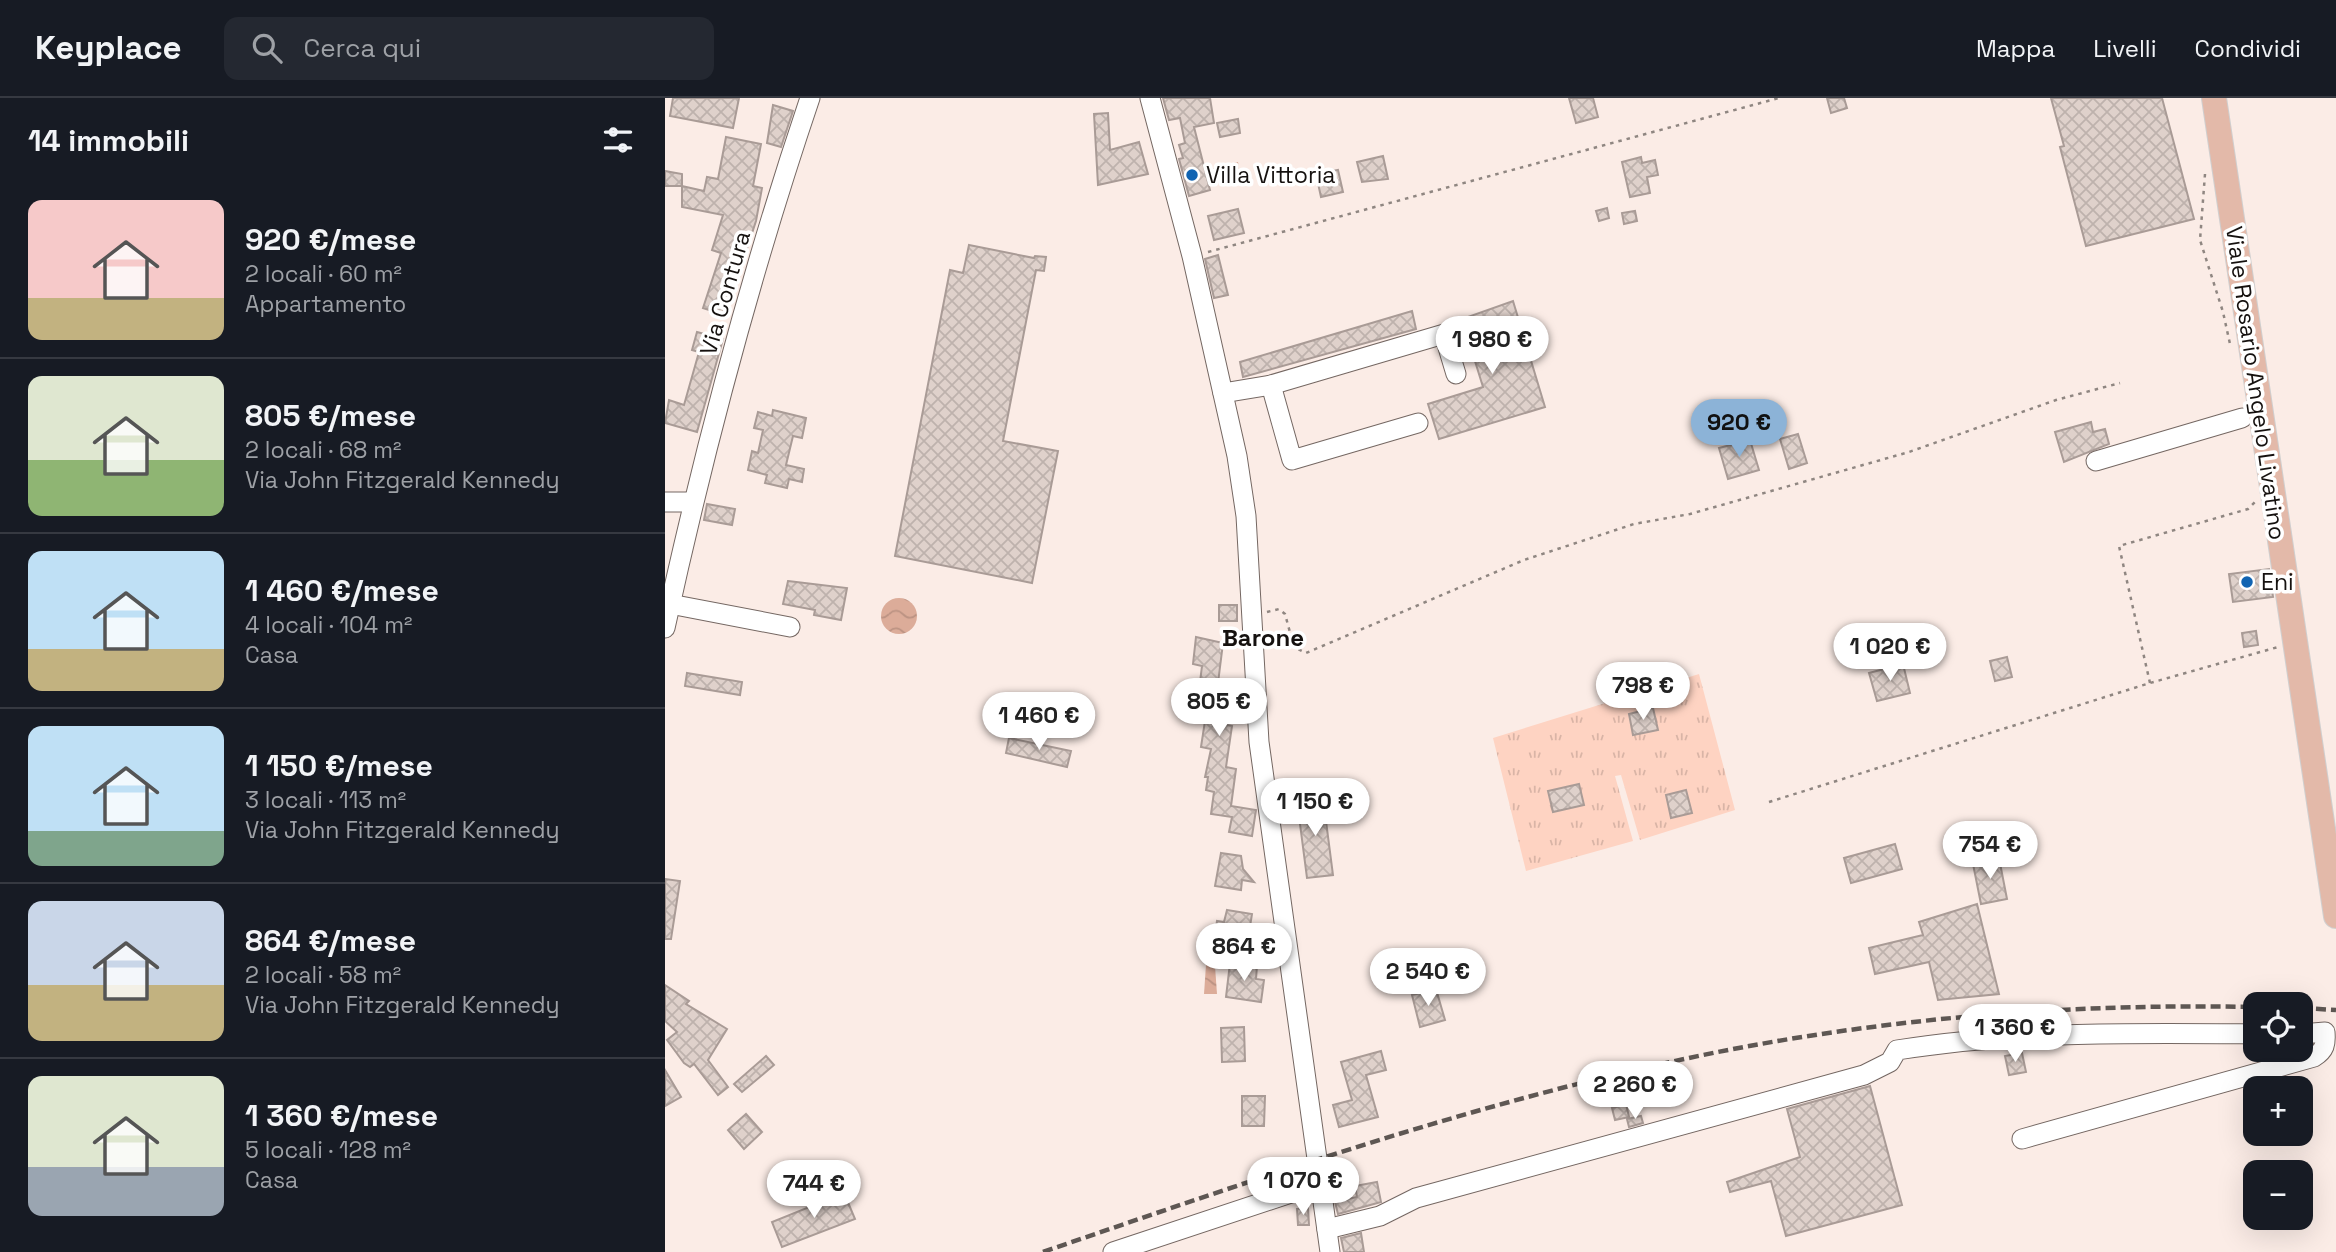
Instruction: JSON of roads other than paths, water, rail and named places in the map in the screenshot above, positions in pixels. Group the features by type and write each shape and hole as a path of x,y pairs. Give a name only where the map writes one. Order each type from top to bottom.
{"main road":[{"name":"Viale Rosario Angelo Livatino","path":"2214,98 2293,643 2336,916"},
{"name":"Viale Rosario Angelo Livatino","path":"2230,98 2336,810"}],"street":[{"name":"Via Contura","path":"665,628 693,502 781,183 810,98"},
{"path":"1150,98 1192,256 1223,393 1246,516 1250,618 1262,768 1330,1252"},
{"path":"1223,393 1271,385 1444,334 1456,374"},
{"path":"1271,385 1292,460 1417,423"},
{"path":"2096,461 2242,418"},
{"path":"665,502 693,502"},
{"path":"670,604 790,627"},
{"path":"2313,1033 2325,1032 2326,1044 2323,1051 2313,1057"},
{"path":"1327,1228 1380,1216 1416,1198 1864,1075 1890,1062 1897,1050 1952,1041 2012,1037 2243,1034"},
{"path":"2022,1139 2296,1062"},
{"path":"1113,1252 1321,1183"}],"water":[{"path":"1238,162 1240,174 1216,179 1213,168"},
{"path":"899,598 912,603 917,616 912,629 899,634 886,629 881,616 886,603"},
{"path":"1206,965 1215,966 1217,994 1204,994"}],"railway":[{"path":"1043,1252 1281,1171 1441,1121 1684,1059 1825,1033 1969,1016 2113,1008 2243,1007"},
{"path":"2313,1009 2336,1010"}],"place":[{"name":"Villa Vittoria","path":"1192,175"},
{"name":"Eni","path":"2247,582"}],"district":[{"name":"Barone","path":"1263,638"}]}
